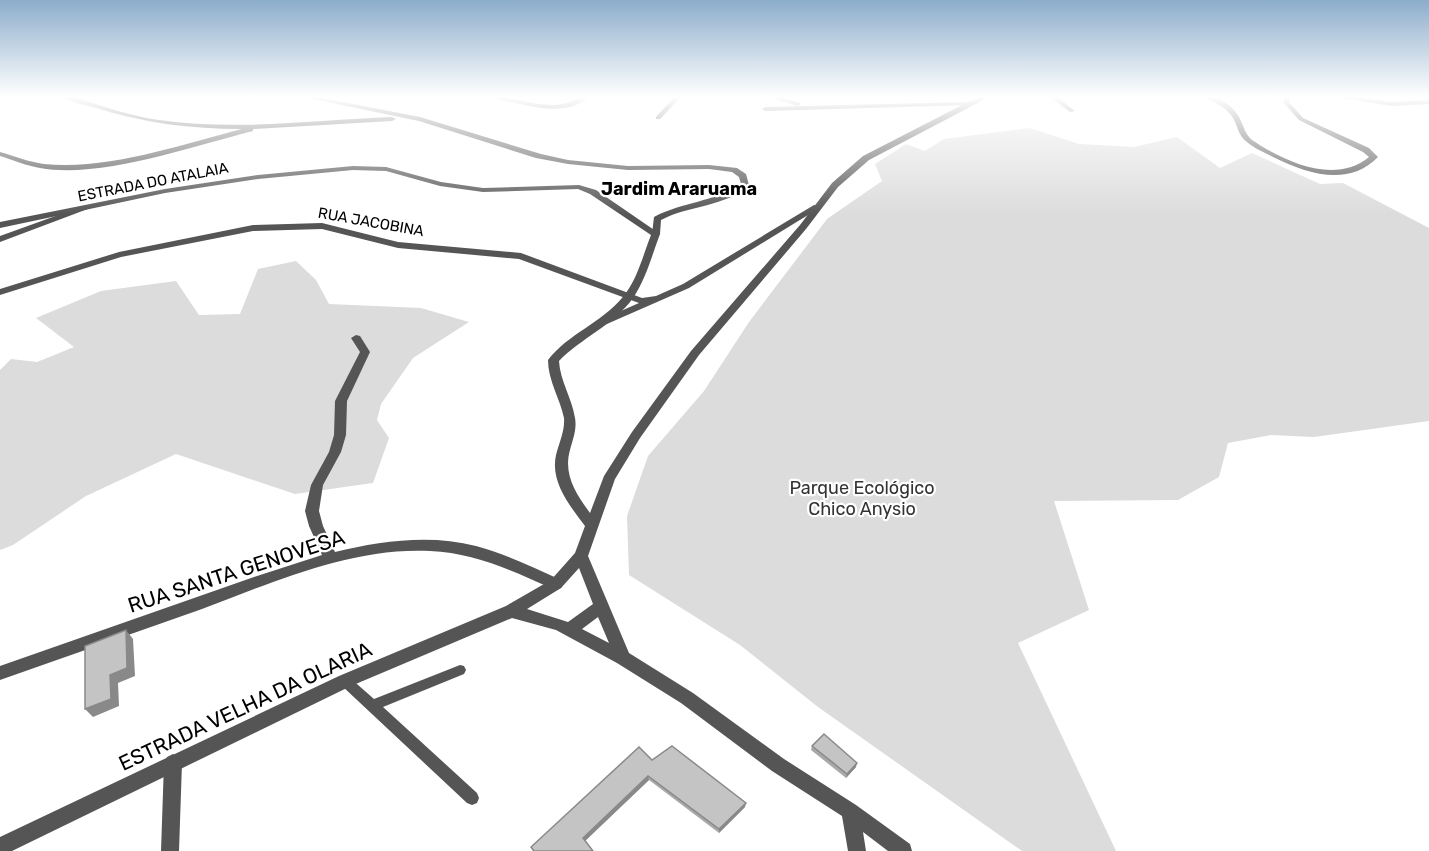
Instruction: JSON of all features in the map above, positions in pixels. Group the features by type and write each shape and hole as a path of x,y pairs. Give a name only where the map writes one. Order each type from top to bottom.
{"street":[{"path":"0,154 41,166 83,168 129,160 223,136"},
{"path":"472,136 519,151 568,162 627,168 709,167 734,170 743,176 745,185 731,195 669,211 657,219 656,234 628,297 553,360 553,372 561,389 570,423 561,462 567,490 593,526"},
{"name":"ESTRADA VELHA DA OLARIA","path":"0,847 345,681 511,611 556,584 581,556 609,479 636,435 694,353 796,235 835,185 866,158 908,136"},
{"path":"1245,136 1258,147 1303,168 1321,173 1355,170 1367,165 1374,157 1366,150 1336,136"},
{"name":"ESTRADA DO ATALAIA","path":"0,225 165,190 319,170 386,169 440,184 483,190 579,187 593,192 656,234"},
{"path":"0,239 89,207"},
{"path":"596,326 686,286 817,207"},
{"name":"RUA JACOBINA","path":"0,292 119,255 253,228 322,226 398,245 467,249 521,256 628,297 642,301 659,298"},
{"path":"331,560 312,511 317,485 335,452 340,435 341,401 365,352 356,339"},
{"name":"RUA SANTA GENOVESA","path":"0,673 290,571 351,554 412,546 463,549 513,565 556,584"},
{"path":"581,556 600,607 623,658"},
{"path":"568,630 600,607"},
{"path":"511,611 560,625 623,658 687,698 778,765 850,811 903,851"},
{"path":"170,851 173,763"},
{"path":"850,811 857,851"}],"lane":[{"path":"374,705 460,670"},
{"path":"345,681 374,705 472,798"}],"green space":[{"name":"Parque Ecológico Chico Anysio","path":"970,136 1054,136 1079,144 1134,147 1177,137 1220,168 1252,153 1320,184 1343,183 1429,228 1429,421 1314,437 1271,435 1228,443 1219,477 1178,500 1054,501 1089,610 1018,643 1116,851 1022,851 818,707 740,645 629,575 627,516 648,456 704,391 749,322 827,219 882,181 875,164 906,144 925,151 944,139"},
{"path":"296,261 316,280 329,304 421,308 469,322 413,358 381,404 377,420 389,438 373,483 295,494 176,454 86,496 13,545 0,550 0,370 11,359 37,362 74,347 36,318 101,291 176,281 199,315 240,314 258,269"}],"building":[{"path":"126,630 127,668 110,675 111,699 85,709 85,646"},
{"path":"824,734 857,763 847,774 812,746"},
{"path":"672,746 746,803 719,829 648,776 583,838 593,851 534,851 531,847 639,747 652,760"}],"district":[{"name":"Jardim Araruama","path":"679,189"}]}
